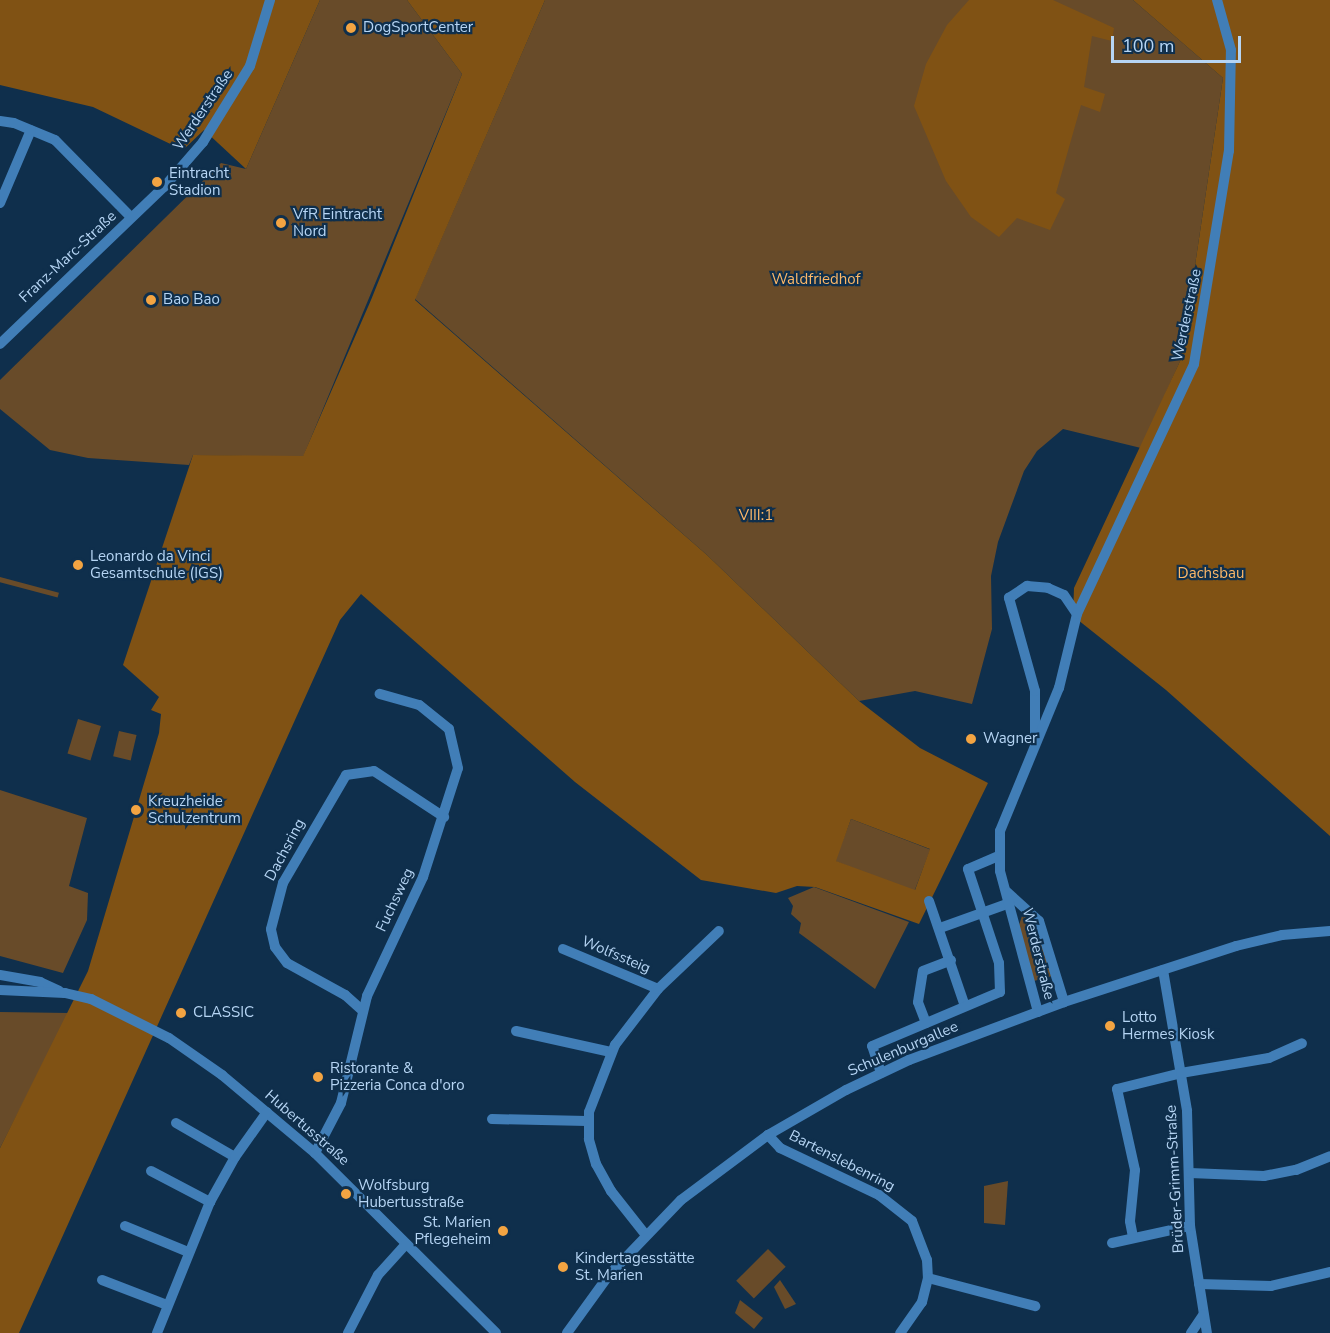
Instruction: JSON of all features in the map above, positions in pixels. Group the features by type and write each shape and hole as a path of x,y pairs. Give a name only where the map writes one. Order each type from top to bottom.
{"street":[{"name":"Werderstraße","path":"131,218 177,174 203,142 250,66 270,0"},
{"name":"Werderstraße","path":"1038,1012 1005,890 999,856 1000,831 1059,688 1077,614 1194,364 1229,151 1231,50 1217,0"},
{"path":"0,121 31,129 63,148 131,218"},
{"path":"0,204 31,129"},
{"name":"Franz-Marc-Straße","path":"0,344 131,218"},
{"name":"Werderstraße","path":"1034,747 1035,691 1009,598 1027,586 1048,588 1064,595 1077,614"},
{"name":"Fuchsweg","path":"315,1153 341,1103 363,1011 423,877 459,768 449,729 419,705 380,694"},
{"name":"Dachsring","path":"363,1011 345,995 287,963 275,947 271,929 283,883 346,775 374,771 444,817"},
{"path":"881,1073 872,1046 1000,992 999,963 968,869 999,856"},
{"name":"Werderstraße","path":"1005,890 1039,921 1064,1002"},
{"path":"929,901 951,960 964,1006"},
{"name":"Werderstraße","path":"940,928 1010,903"},
{"name":"Wolfssteig","path":"587,1121 611,1052 658,989 718,931"},
{"name":"Schulenburgallee","path":"567,1333 645,1234 717,1170 768,1135 881,1073 1064,1002 1163,970 1282,935 1330,931"},
{"name":"Wolfssteig","path":"563,949 658,989"},
{"path":"926,1023 918,1002 924,971 951,960"},
{"name":"Brüder-Grimm-Straße","path":"1163,970 1187,1111 1190,1226 1207,1333"},
{"name":"Hubertusstraße","path":"0,975 40,982 65,993"},
{"name":"Hubertusstraße","path":"0,990 65,993 92,999 169,1038 267,1112 315,1153 496,1333"},
{"path":"516,1031 611,1052"},
{"path":"1134,1237 1130,1221 1135,1170 1117,1089 1181,1073 1269,1058 1302,1042"},
{"path":"157,1333 210,1202 235,1157 267,1112"},
{"path":"492,1119 587,1121 589,1138 603,1178 645,1234"},
{"path":"176,1124 235,1157"},
{"name":"Bartenslebenring","path":"768,1135 780,1148 879,1195 903,1210 921,1241 928,1278 922,1302 900,1333"},
{"path":"1190,1173 1264,1176 1296,1170 1330,1156"},
{"path":"151,1171 210,1202"},
{"path":"125,1226 188,1252"},
{"path":"1112,1243 1190,1226"},
{"path":"348,1333 378,1275 406,1244"},
{"path":"1199,1284 1271,1286 1330,1272"},
{"path":"928,1278 1035,1306"},
{"path":"102,1280 167,1305"},
{"path":"1191,1333 1203,1315"}],"green space":[{"path":"0,0 320,0 246,169 204,130 183,150 93,107 0,85"},
{"name":"VfR Eintracht Nord","path":"320,0 407,0 462,74 303,457 193,455 189,465 88,458 50,450 0,409 0,380 221,163 246,169"},
{"path":"407,0 545,0 415,300 707,555 859,701 920,748 988,783 919,924 815,887 797,886 776,893 701,880 575,782 361,594 340,620 19,1333 0,1333 0,1148 88,971 159,733 161,714 151,710 159,697 123,665 193,455 303,456 371,300 462,74","holes":["851,819 930,849 915,890 836,861"]},
{"name":"Waldfriedhof","path":"545,0 1133,0 1223,78 1181,359 1141,448 1063,429 1037,451 1024,471 998,542 991,576 992,629 972,704 915,691 859,701 707,555 415,299"},
{"path":"969,0 1053,0 1114,28 1112,41 1092,36 1084,87 1105,94 1100,112 1081,105 1056,193 1065,199 1050,230 1017,218 999,237 971,217 946,181 914,106 926,64 947,25"},
{"name":"Dachsbau","path":"1133,0 1330,0 1330,836 1166,690 1073,616 1074,588 1181,359 1223,78"},
{"path":"0,577 59,593 58,598 0,582"},
{"path":"78,719 101,726 90,760 67,753"},
{"path":"119,731 137,735 131,760 113,756"},
{"path":"0,790 87,818 69,886 88,893 87,920 63,973 0,956"},
{"path":"851,819 930,849 914,891 835,861"},
{"path":"814,887 909,922 875,989 799,933 801,923 791,914 793,906 788,898"},
{"path":"1022,916 1034,921 1052,976 1034,981 1019,925"},
{"path":"0,1012 69,1013 0,1148"},
{"path":"1008,1181 1005,1225 984,1223 984,1186"},
{"path":"768,1249 786,1267 754,1298 736,1281"},
{"path":"780,1280 796,1304 785,1309 774,1287"},
{"path":"740,1300 763,1318 754,1329 735,1313"}],"place":[{"name":"DogSportCenter","path":"351,28"},
{"name":"Eintracht Stadion","path":"157,182"},
{"name":"VfR Eintracht Nord","path":"281,223"},
{"name":"Bao Bao","path":"151,300"},
{"name":"Leonardo da Vinci Gesamtschule (IGS)","path":"78,565"},
{"name":"Wagner","path":"971,739"},
{"name":"Kreuzheide Schulzentrum","path":"136,810"},
{"name":"CLASSIC","path":"181,1013"},
{"name":"Lotto Hermes Kiosk","path":"1110,1026"},
{"name":"Ristorante & Pizzeria Conca d'oro","path":"318,1077"},
{"name":"Wolfsburg Hubertusstraße","path":"346,1194"},
{"name":"St. Marien Pflegeheim","path":"503,1231"},
{"name":"Kindertagesstätte St. Marien","path":"563,1267"}],"park label":[{"name":"VIII:1","path":"756,516"}]}
